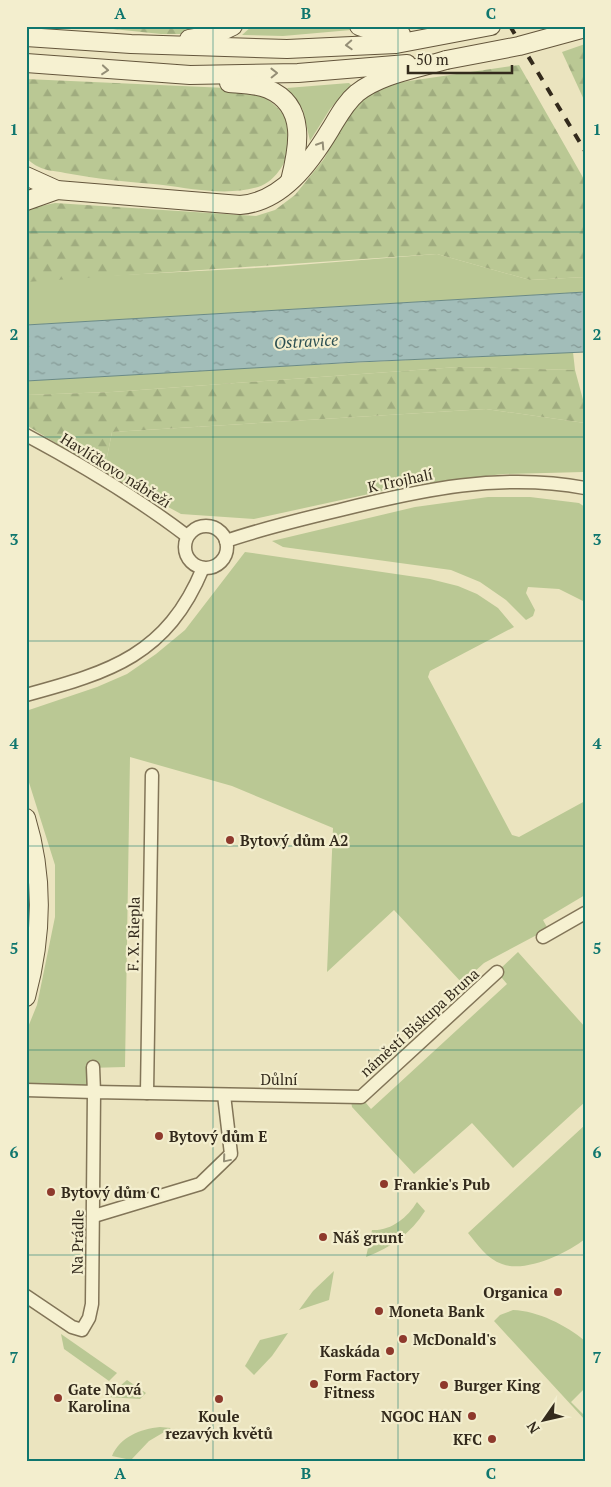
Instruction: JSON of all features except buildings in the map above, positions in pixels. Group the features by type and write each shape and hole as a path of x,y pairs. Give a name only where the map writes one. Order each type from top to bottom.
{"main road":[{"path":"131,44 206,37 233,26"},
{"path":"359,26 380,33 436,35"},
{"path":"26,37 131,44 286,49 396,44 491,26"},
{"path":"26,63 190,75 298,73 438,61 534,43 585,28"},
{"path":"26,176 57,190 240,204 263,201 281,190 313,156 344,108 358,92 385,79 438,61"},
{"path":"190,75 267,89 281,98 293,115 299,134 289,182"},
{"path":"26,201 57,190"},
{"path":"26,818 36,864 40,904 38,942 26,996"}],"street":[{"name":"Havlíčkovo nábřeží","path":"26,435 105,479 187,536"},
{"name":"K Trojhalí","path":"226,541 258,530 412,492 458,485 529,482 585,488"},
{"path":"206,525 218,529 226,541 227,548 222,560 210,567 203,568 191,562 184,550 187,536 195,528 206,525"},
{"path":"26,695 88,678 126,660 148,646 175,620 188,601 203,568"},
{"name":"F. X. Riepla","path":"146,1093 152,775"},
{"path":"543,937 585,913"},
{"name":"náměstí Biskupa Bruna","path":"334,1095 361,1097 497,972"},
{"name":"Na Prádle","path":"26,1296 72,1327 82,1330 89,1318 92,1304 94,1216 94,1067"},
{"path":"26,1090 224,1096 231,1154 218,1168 200,1184 94,1216"},
{"name":"Důlní","path":"224,1096 334,1095"}],"green space":[{"path":"84,26 221,26 192,34 161,34"},
{"path":"252,26 346,26 351,30 283,36 242,35"},
{"path":"585,44 585,102 562,52"},
{"path":"519,65 585,181 585,277 530,280 437,254 26,282 27,209 55,203 256,216 275,210 295,195 324,159 345,118 369,93 402,82"},
{"path":"26,79 249,89 272,103 283,114 289,129 288,154 281,168 271,180 258,187 235,191 198,190 77,175 45,169 35,165 26,158"},
{"path":"349,83 351,85 330,109 310,141 303,110 287,88"},
{"path":"437,254 530,280 585,277 585,292 26,325 26,280 273,267"},
{"path":"573,352 575,370 458,367 112,392 26,395 26,381"},
{"path":"458,367 575,370 585,407 585,423 486,409 112,432 104,472 26,425 26,395 112,392"},
{"path":"486,409 585,423 583,472 503,474 410,485 254,519 181,514 104,472 112,432"},
{"path":"488,497 530,497 579,503 585,507 585,602 559,589 528,587 526,593 535,610 533,616 526,620 506,600 480,582 451,570 283,547 272,541 415,507"},
{"path":"245,552 430,579 458,586 477,594 498,608 514,627 430,671 428,677 512,835 519,837 585,801 585,895 543,920 548,929 484,963 462,983 394,910 327,972 333,828 232,786 130,757 125,1067 88,1068 87,1092 26,1090 26,1032 37,1005 55,917 55,865 26,773 26,711 97,687 127,674 156,654 185,630"},
{"path":"518,952 585,1027 585,1102 513,1168 472,1123 414,1174 352,1107 351,1101 361,1097 371,1109 507,984 497,972"},
{"path":"585,1125 585,1239 556,1256 533,1264 511,1266 492,1259 468,1233"},
{"path":"417,1202 425,1211 407,1233 384,1249 366,1257 372,1230 392,1226 403,1218"},
{"path":"334,1271 329,1300 299,1310 313,1291"},
{"path":"513,1310 542,1316 585,1341 585,1388 571,1402 585,1416 585,1420 494,1321 500,1315"},
{"path":"288,1333 272,1356 254,1375 245,1366 260,1340"},
{"path":"61,1334 117,1373 109,1381 64,1349"},
{"path":"127,1380 146,1393 140,1399 107,1397"},
{"path":"160,1427 171,1428 149,1441 131,1460 112,1456 125,1439 138,1432"}],"water":[{"name":"Ostravice","path":"585,292 585,352 358,362 26,381 26,325"}],"railway":[{"path":"510,26 585,151"}],"place":[{"name":"Bytový dům A2","path":"230,840"},
{"name":"Bytový dům E","path":"159,1136"},
{"name":"Frankie's Pub","path":"384,1184"},
{"name":"Bytový dům C","path":"51,1192"},
{"name":"Náš grunt","path":"323,1237"},
{"name":"Organica","path":"558,1292"},
{"name":"Moneta Bank","path":"379,1311"},
{"name":"McDonald's","path":"403,1339"},
{"name":"Kaskáda","path":"390,1351"},
{"name":"Form Factory Fitness","path":"314,1384"},
{"name":"Burger King","path":"444,1385"},
{"name":"Gate Nová Karolina","path":"58,1398"},
{"name":"Koule rezavých květů","path":"219,1399"},
{"name":"NGOC HAN","path":"472,1416"},
{"name":"KFC","path":"492,1439"}]}
